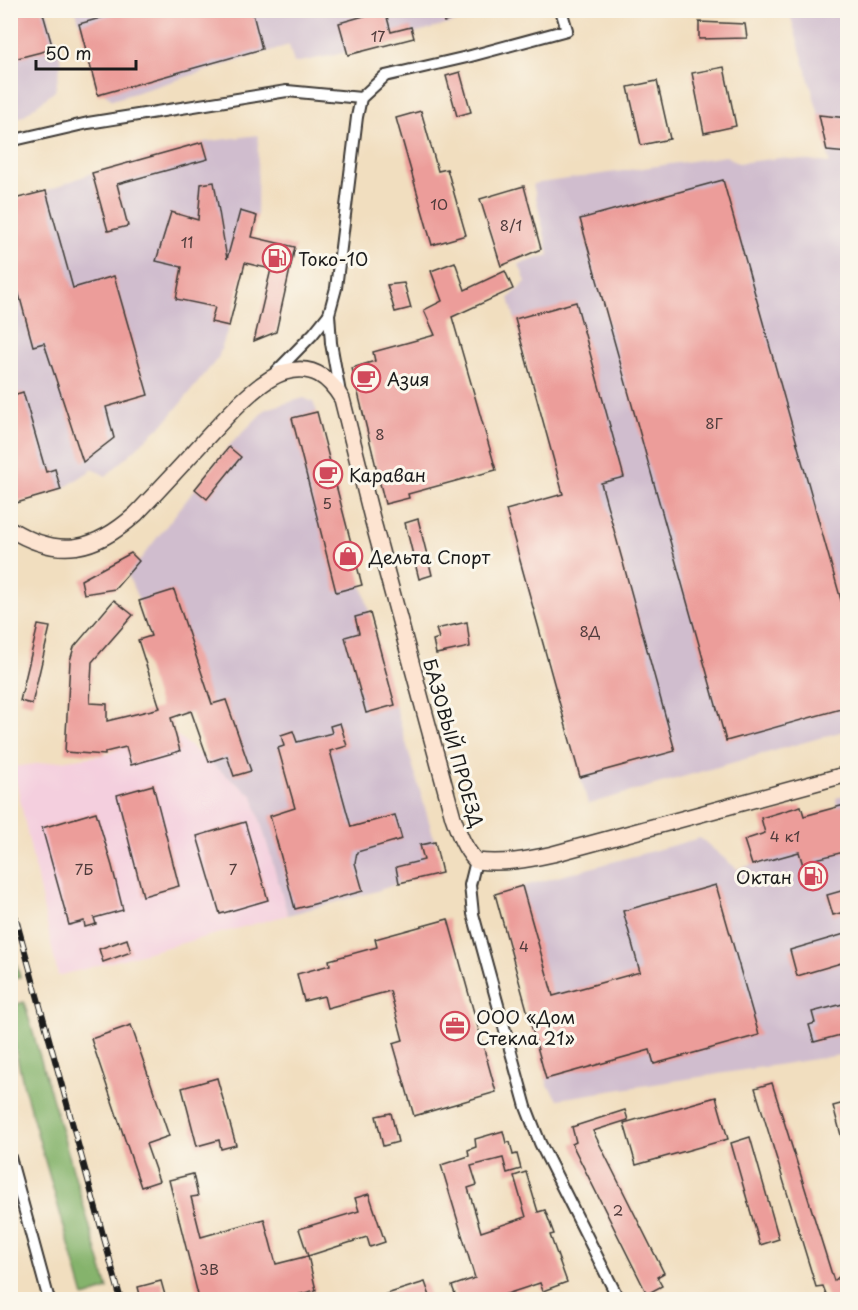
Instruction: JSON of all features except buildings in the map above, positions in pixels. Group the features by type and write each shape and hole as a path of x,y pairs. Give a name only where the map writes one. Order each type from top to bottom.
{"street":[{"path":"10,141 88,123 287,91 361,98 385,76 567,30 561,10"},
{"name":"БАЗОВЫЙ ПРОЕЗД","path":"361,98 336,288 329,314 331,343 342,399 372,518 453,817 465,846 476,861"},
{"name":"БАЗОВЫЙ ПРОЕЗД","path":"10,529 42,544 67,548 85,546 121,528 228,416 294,355 329,314"},
{"name":"БАЗОВЫЙ ПРОЕЗД","path":"269,379 294,369 309,370 328,380 342,399"},
{"path":"618,1299 540,1143 526,1107 473,914 470,885 476,861 495,864 553,854 848,774"},
{"path":"10,1156 49,1299"}],"shaded area":[{"path":"10,11 47,11 61,62 55,91 23,116 11,120"},
{"path":"76,11 497,11 335,55 294,63 289,45 112,100 97,86"},
{"path":"789,11 847,11 847,730 588,804 506,510 563,494 509,298 526,282 519,264 549,255 533,184 726,156 738,163 780,158 830,163 819,115"},
{"path":"258,135 257,216 229,326 218,358 167,420 106,476 93,469 61,490 13,504 10,493 10,200 46,191 92,173 203,142"},
{"path":"304,398 313,402 317,412 362,585 442,873 288,915 253,796 209,762 192,713 176,716 139,601 128,575 228,447 266,409"},
{"path":"175,734 253,796 288,915 58,976 13,767 105,755"},
{"path":"847,795 847,1054 558,1099 548,1086 495,894 700,838 737,869 812,848 839,825 836,798"}],"green space":[{"path":"10,942 20,977 11,980 10,980"},
{"path":"24,1002 108,1289 84,1297 24,1087 11,1031 11,1006"}],"railway":[{"path":"10,897 121,1300"}],"place":[{"name":"Токо-10","path":"277,258"},
{"name":"Азия","path":"366,378"},
{"name":"Караван","path":"328,474"},
{"name":"Дельта Спорт","path":"348,556"},
{"name":"Октан","path":"813,876"},
{"name":"ООО «Дом Стекла 21»","path":"455,1026"}]}
